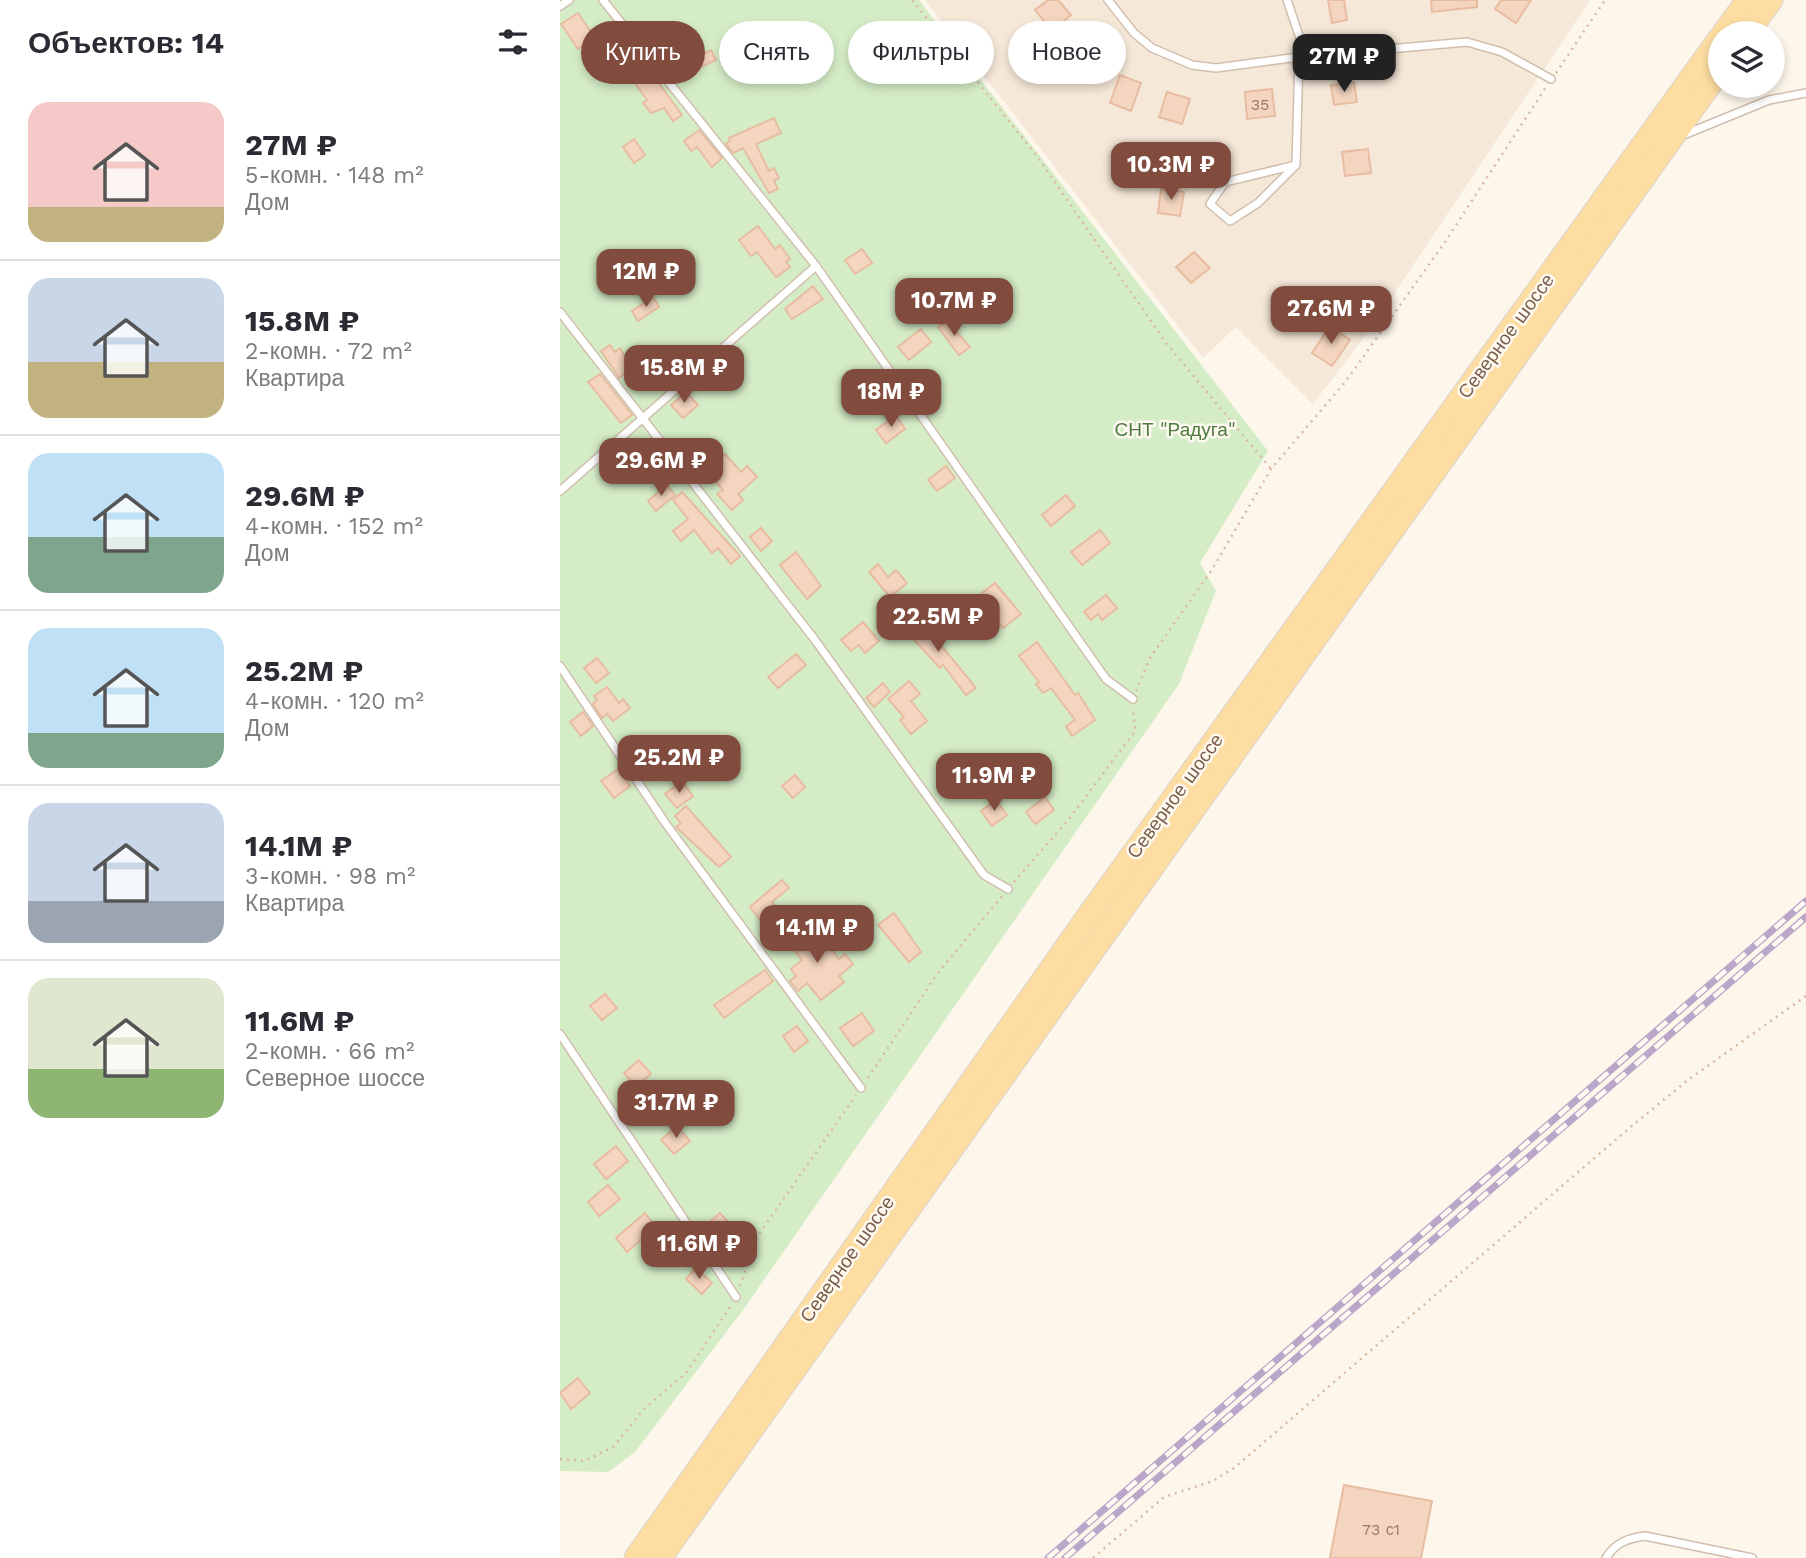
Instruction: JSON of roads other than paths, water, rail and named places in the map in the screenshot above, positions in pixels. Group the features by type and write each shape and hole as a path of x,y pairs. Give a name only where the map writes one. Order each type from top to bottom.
{"main road":[{"path":"1733,21 1748,0"},
{"path":"1756,21 1771,0"},
{"name":"Северное шоссе","path":"636,1558 1085,921 1708,55"},
{"name":"Северное шоссе","path":"660,1558 1708,87"}],"lane":[{"path":"560,6 569,0"},
{"path":"603,0 816,266 1106,679 1133,699"},
{"path":"1108,0 1135,33 1153,48 1192,65 1216,68 1467,42 1502,52 1551,79"},
{"path":"1287,0 1303,57 1296,165 1258,203 1230,221 1210,204 1225,182 1296,165"},
{"path":"1668,142 1769,100 1806,93"},
{"path":"560,491 816,266"},
{"path":"560,312 641,421 815,640 984,875 1008,889"},
{"path":"560,666 666,824 861,1088"},
{"path":"560,1034 736,1297"},
{"path":"1605,1558 1613,1547 1632,1538 1645,1536 1752,1558"}],"railway":[{"path":"1048,1558 1806,901"},
{"path":"1065,1558 1806,917"}],"park label":[{"name":"СНТ \"Радуга\"","path":"1175,429"}]}
